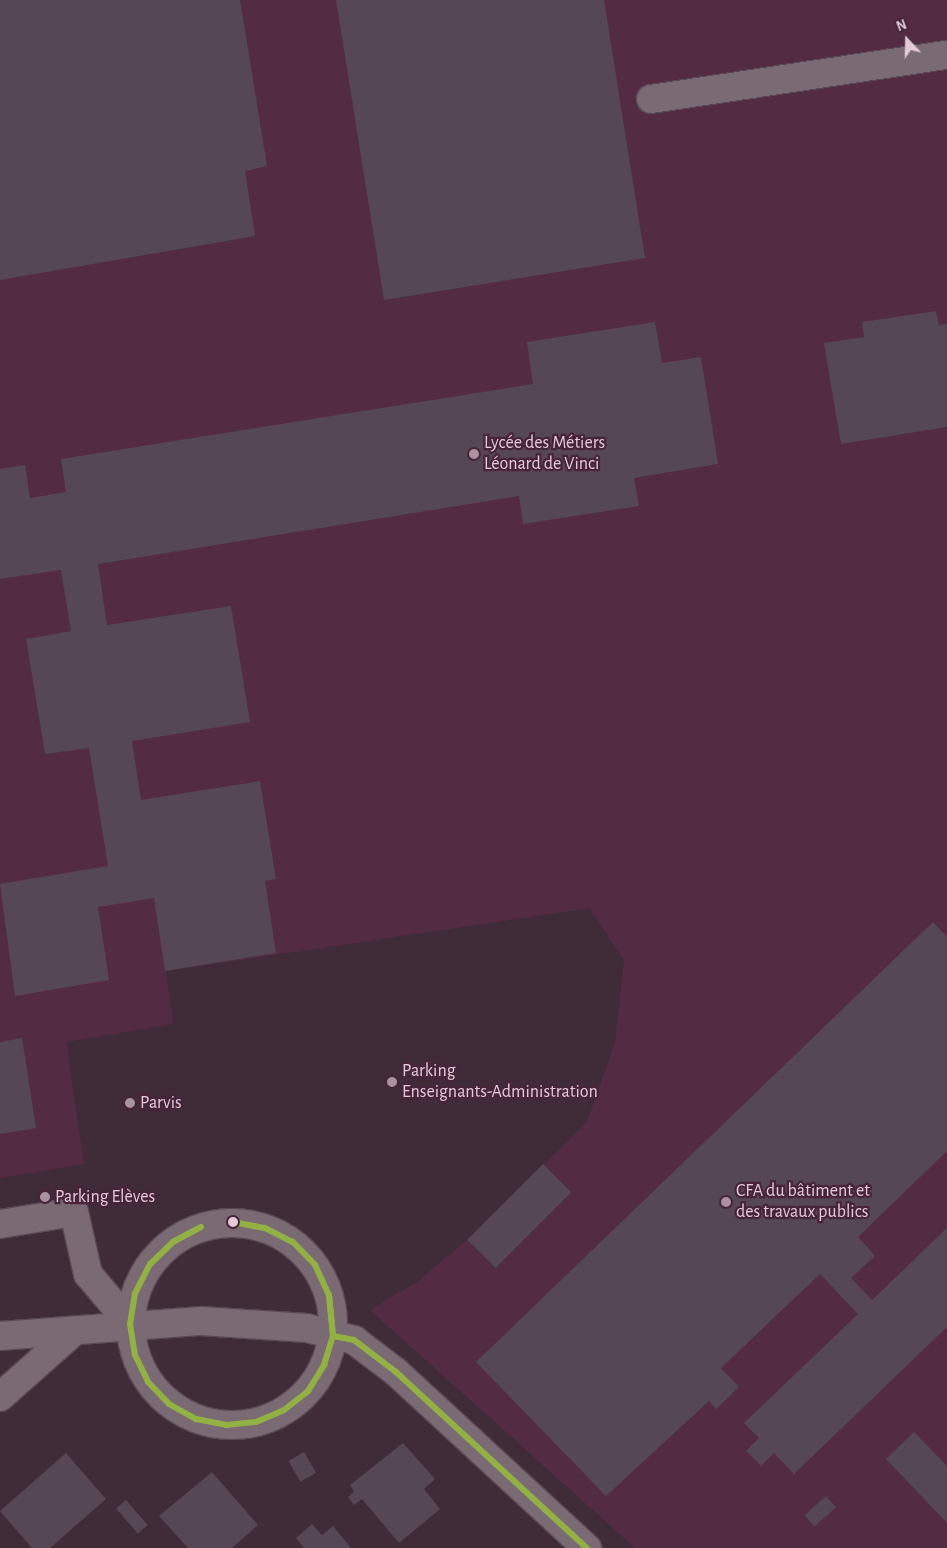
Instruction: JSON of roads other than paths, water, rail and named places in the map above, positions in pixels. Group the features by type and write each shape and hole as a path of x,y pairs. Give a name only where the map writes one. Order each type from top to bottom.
{"street":[{"path":"651,99 947,55"},
{"path":"0,1224 74,1212 88,1274 130,1324"},
{"path":"233,1222 272,1231 293,1242 315,1266 329,1295 333,1336 324,1365 308,1391 284,1410 256,1422 226,1425 196,1419 169,1404 148,1382 135,1355 130,1324 135,1293 150,1264 172,1242 201,1227 233,1222"},
{"path":"0,1336 72,1332 130,1324 201,1321 307,1328 354,1340 396,1372 587,1548"},
{"path":"0,1397 72,1332"}],"place":[{"name":"Lycée des Métiers Léonard de Vinci","path":"474,454"},
{"name":"Parking Enseignants-Administration","path":"392,1082"},
{"name":"Parvis","path":"130,1103"},
{"name":"Parking Elèves","path":"45,1197"},
{"name":"CFA du bâtiment et des travaux publics","path":"726,1202"}]}
